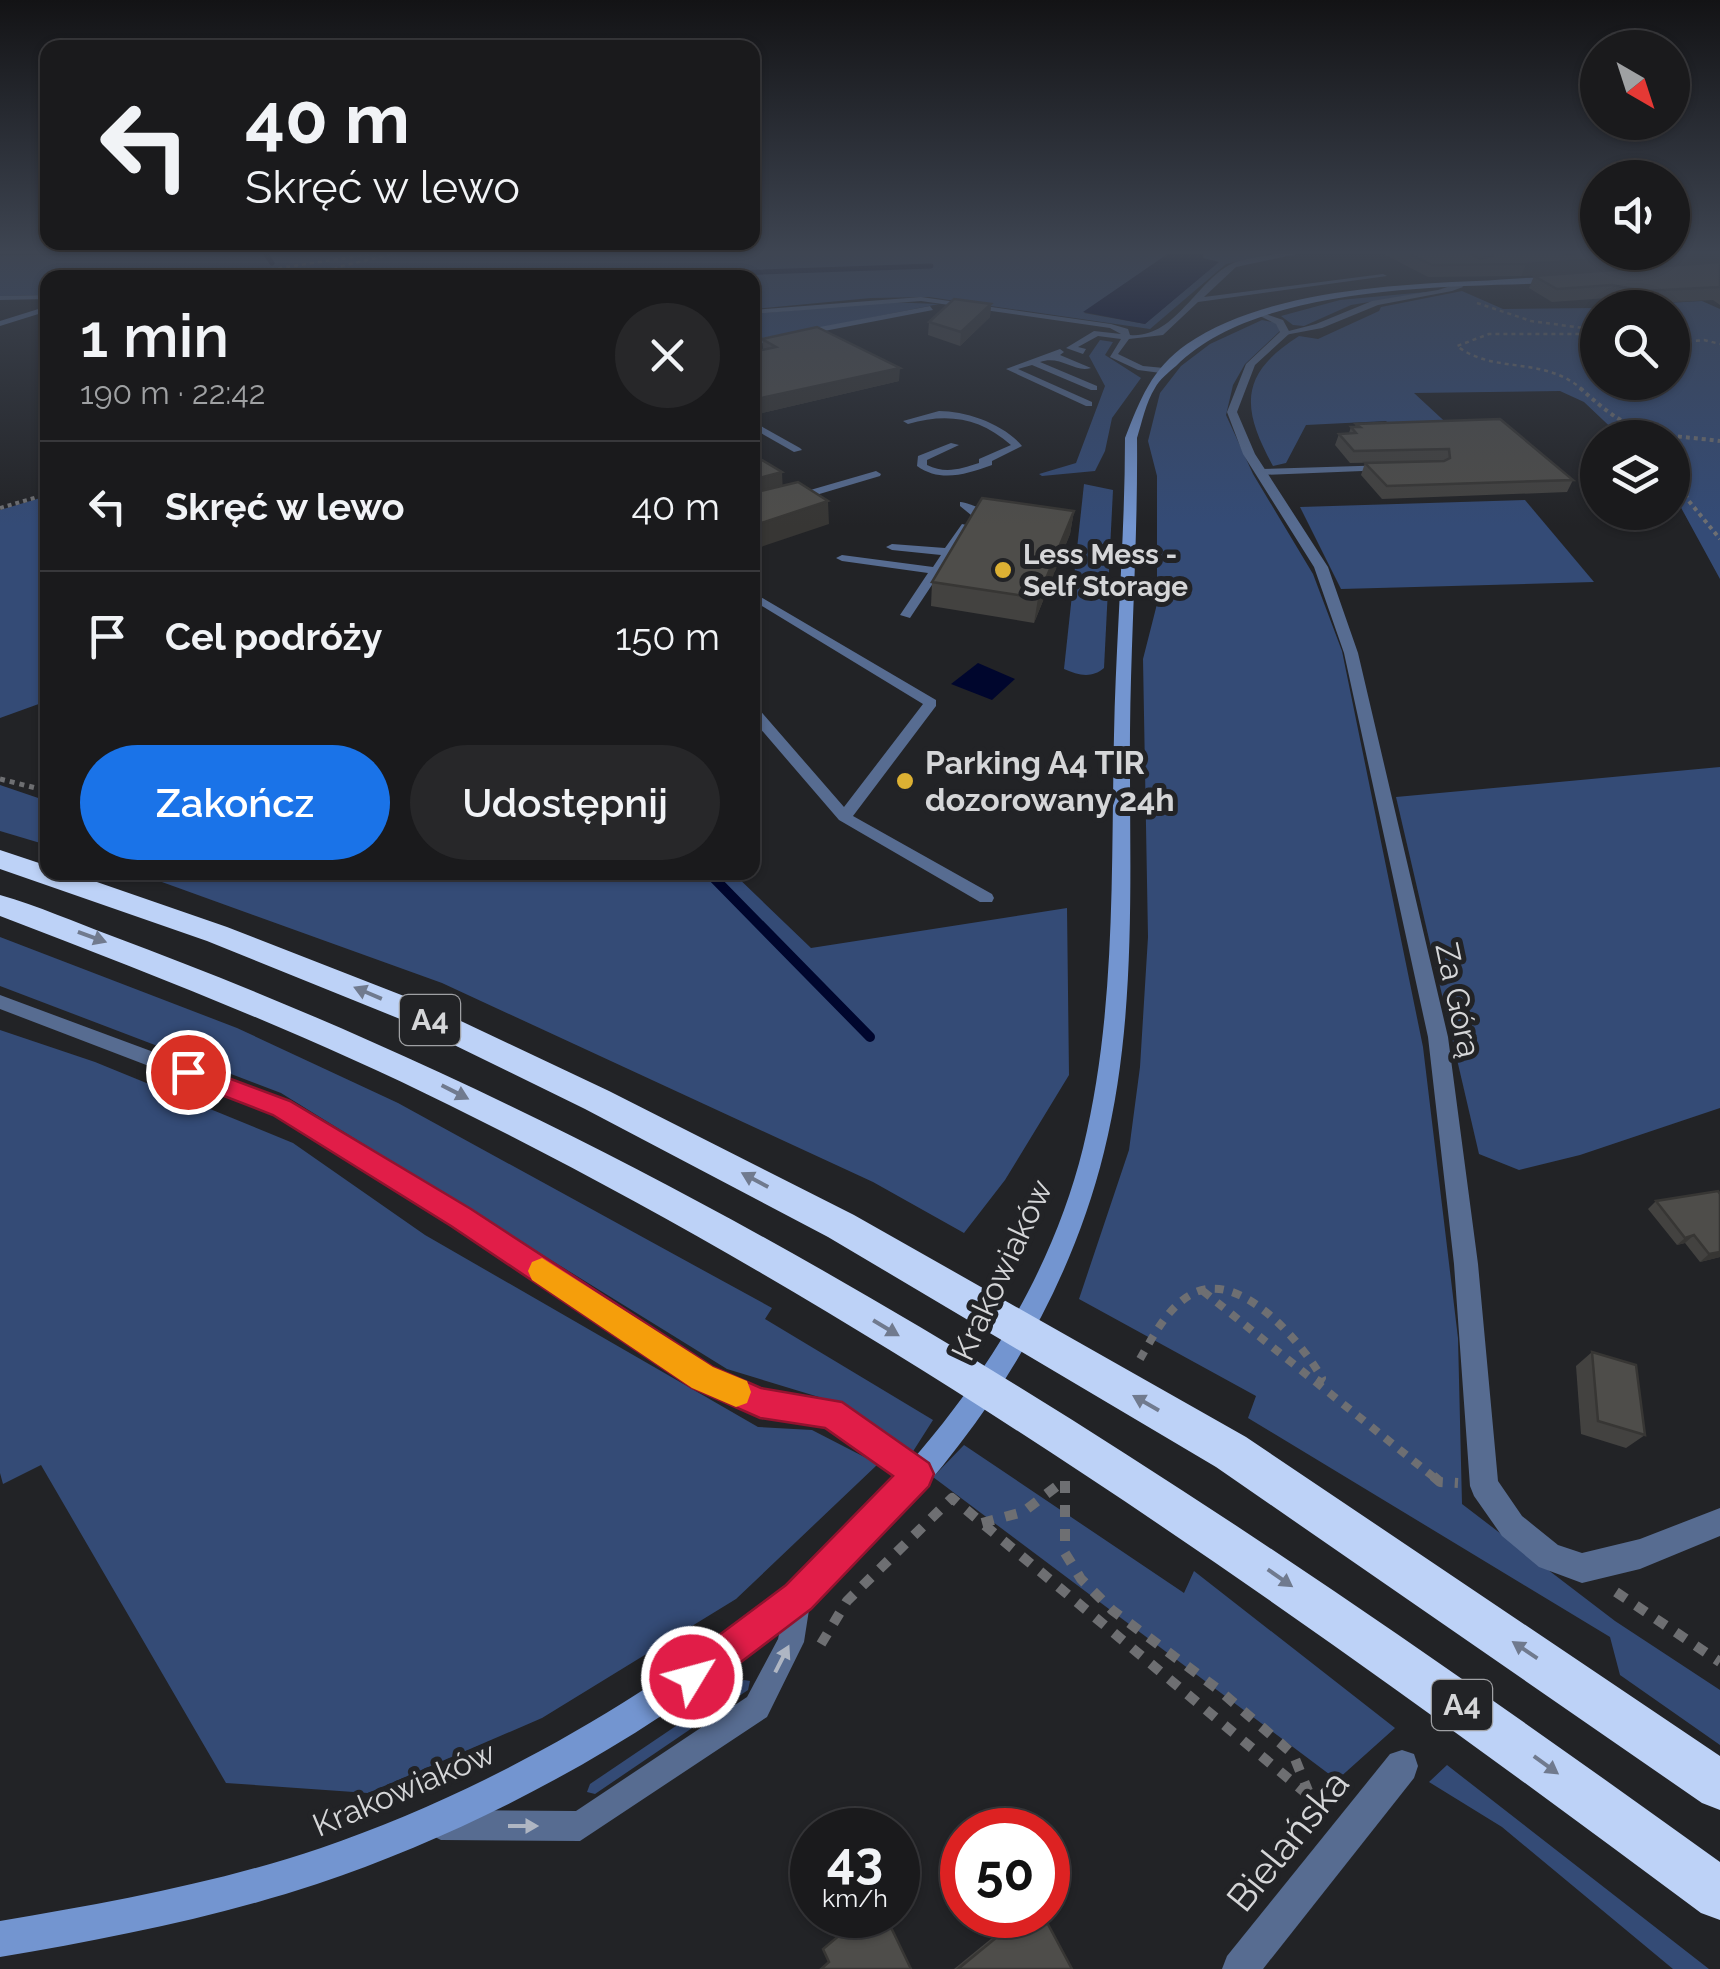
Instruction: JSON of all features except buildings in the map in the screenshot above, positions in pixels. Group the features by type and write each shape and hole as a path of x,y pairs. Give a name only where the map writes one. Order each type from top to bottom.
{"highway":[{"name":"A4","path":"0,859 40,873"},
{"name":"A4","path":"61,880 198,927 416,1013 613,1108 841,1226 1231,1452 1720,1785"},
{"name":"A4","path":"0,905 168,965 428,1078 695,1216 803,1278 1200,1522 1534,1756 1720,1894"}],"main road":[{"name":"Krakowiaków","path":"0,1939 131,1917 324,1864 425,1825 517,1782 692,1677 798,1597 918,1474 978,1404 1010,1353 1062,1246 1091,1158 1108,1065 1114,998 1131,438 1137,410 1162,370 1199,342"}],"street":[{"name":"Za Górą","path":"1276,342 1251,364 1232,412 1261,472 1321,568 1351,653 1438,1036 1466,1264 1484,1486"},
{"path":"1484,1486 1512,1526 1548,1557 1582,1568 1640,1554 1720,1522"},
{"name":"Bielańska","path":"1240,1969 1402,1766"}],"lane":[{"path":"997,373 1081,342"},
{"path":"1123,342 1114,355 1127,363 1162,370"},
{"path":"1070,348 1083,351"},
{"path":"1052,355 1087,368"},
{"path":"1032,362 1094,388"},
{"path":"1010,369 1088,404"},
{"path":"908,421 938,412 954,412 1011,439 1016,446 986,462 944,474 922,466 922,458 928,454 954,445"},
{"path":"760,429 797,450"},
{"path":"1261,472 1398,467"},
{"path":"760,509 876,474"},
{"path":"964,504 975,513 1007,519"},
{"path":"906,615 975,513"},
{"path":"892,546 949,552"},
{"path":"842,558 936,571"},
{"path":"760,601 930,704 844,817"},
{"path":"760,719 844,817 986,898"},
{"path":"0,1002 282,1108 461,1218 702,1377 760,1403 831,1413 918,1474"},
{"path":"425,1825 580,1826 757,1707 791,1642 798,1597"}],"path":[{"path":"1467,342 1456,346 1471,354 1558,372 1580,388"},
{"path":"1597,400 1617,420"},
{"path":"1690,437 1720,441"},
{"path":"0,508 40,496"},
{"path":"1690,502 1720,539"},
{"path":"0,778 40,789"},
{"path":"1318,1384 1322,1378 1315,1364 1264,1311 1222,1289 1202,1290 1275,1348 1318,1384 1440,1482 1484,1486"},
{"path":"816,1651 847,1601 952,1498 982,1523 1308,1792 1293,1754 1219,1690 1112,1610 1080,1579 1065,1553 1064,1481 1022,1512 982,1523"},
{"path":"1582,1568 1720,1662"}],"shaded area":[{"path":"1099,342 1113,342 1105,355 1141,378 1112,418 1105,451 1095,471 1042,476 1039,474 1076,463 1105,386 1089,356"},
{"path":"1268,342 1245,364 1233,385 1226,415 1253,474 1313,574 1342,651 1423,1047 1458,1338 1462,1504 1615,1621 1720,1690 1720,1745 1620,1675 1610,1637 1248,1418 1256,1396 1079,1299 1129,1150 1140,1067 1148,937 1143,659 1157,604 1157,476 1148,441 1160,393 1181,366 1210,344"},
{"path":"1291,342 1580,342 1580,400 1690,400 1690,342 1720,342 1720,579 1690,524 1690,420 1603,420 1584,402 1560,391 1414,393 1481,455 1396,431 1386,421 1306,425 1286,463 1273,466 1251,409 1256,379 1265,364"},
{"path":"1084,484 1113,490 1104,668 1084,675 1064,669"},
{"path":"40,498 40,704 0,718 0,510"},
{"path":"1525,500 1594,582 1341,589 1300,507"},
{"path":"978,663 1015,679 992,700 951,684"},
{"path":"1720,767 1720,1108 1580,1155 1519,1170 1479,1154 1396,797"},
{"path":"0,785 40,799 40,843 0,831"},
{"path":"156,880 740,880 811,948 1067,908 1069,1075 1005,1180 964,1233 873,1182 442,983"},
{"path":"0,937 237,1028 398,1103 772,1308 765,1319 933,1420 912,1453 832,1401 727,1369 281,1093 0,986"},
{"path":"0,1030 95,1062 293,1143 425,1235 758,1427 812,1430 878,1464 736,1599 542,1718 368,1793 226,1783 41,1465 3,1484"},
{"path":"964,1445 1184,1593 1194,1571 1395,1728 1337,1780 933,1477"},
{"path":"744,1680 750,1681 748,1690 595,1794 587,1792 590,1784"},
{"path":"1447,1765 1709,1969 1673,1969 1502,1827 1429,1782"}],"waterway":[{"path":"716,880 870,1037"}],"slow traffic":[{"path":"542,1271 702,1377 736,1392"}],"place":[{"name":"Less Mess - Self Storage","path":"1003,570"},
{"name":"Parking A4 TIR dozorowany 24h","path":"905,781"}],"route":[{"path":"188,1072 282,1108 461,1218 702,1377 760,1403 831,1413 918,1474 856,1542 798,1597 692,1677"}]}
